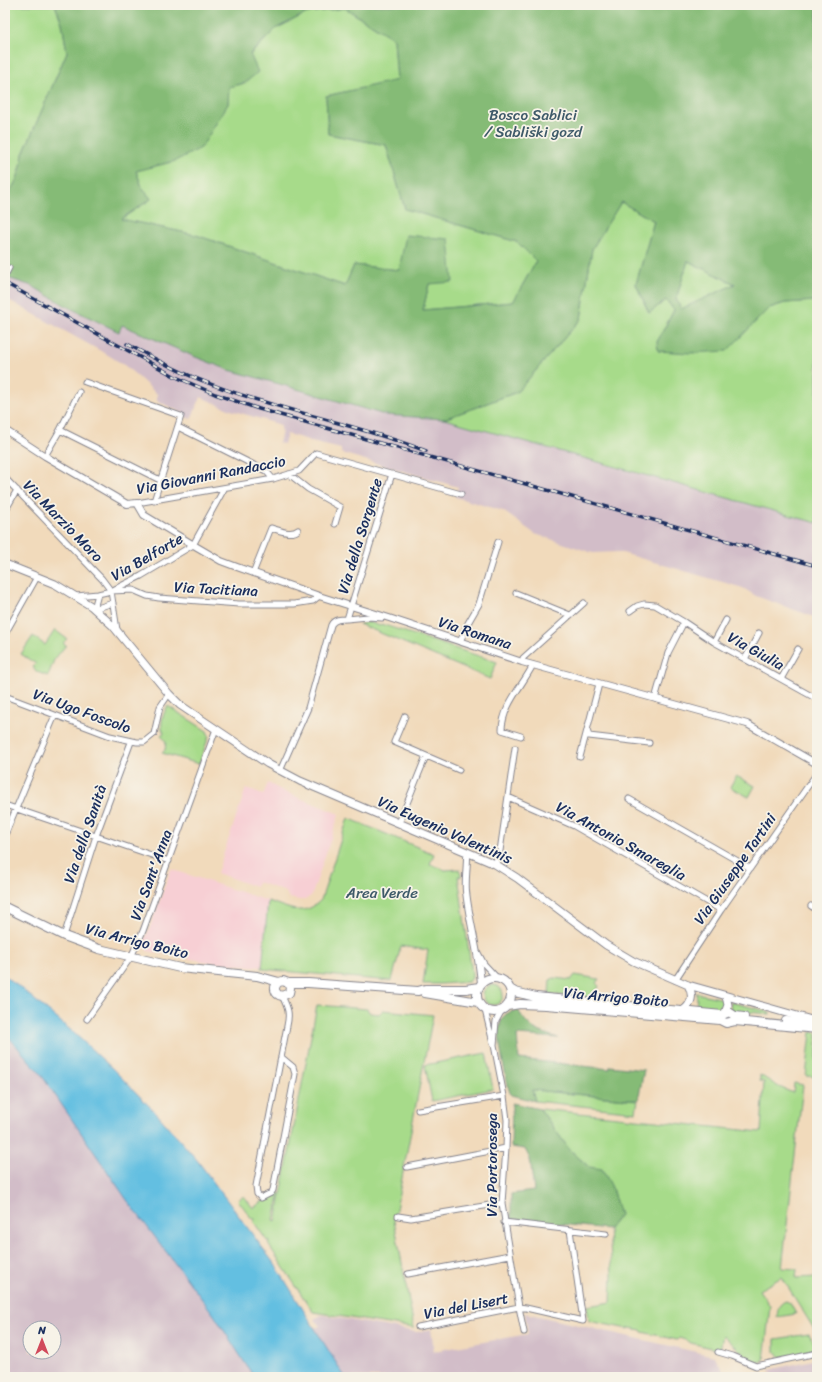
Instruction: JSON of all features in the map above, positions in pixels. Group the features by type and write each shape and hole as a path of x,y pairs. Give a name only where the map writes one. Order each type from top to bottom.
{"main road":[{"name":"Via Eugenio Valentinis","path":"5,564 55,584 76,596 94,609 117,631 169,694 180,704 280,772 495,864 517,878 606,945 633,961 688,985 817,1022"},
{"name":"Via Arrigo Boito","path":"5,907 64,936 99,949 180,968 257,976 277,984 283,981 287,990"},
{"path":"418,991 425,989 466,989 480,985 491,978 498,978"},
{"name":"Via Arrigo Boito","path":"498,978 505,982 510,989 515,992 536,997 682,1011 817,1029"},
{"path":"277,984 276,993 287,990 298,984 331,984 418,991 478,1002"},
{"path":"480,985 476,996 478,1002 486,1010"},
{"path":"682,1011 688,1007 691,1000 691,993 688,985"},
{"path":"504,1008 510,999 510,989"},
{"path":"726,996 728,1005 727,1017"},
{"name":"Via Arrigo Boito","path":"486,1010 494,1012 520,1004 817,1022"}],"street":[{"path":"5,276 9,268"},
{"path":"85,382 181,416 154,501"},
{"path":"45,456 79,392"},
{"path":"178,428 266,470 273,479"},
{"name":"Via Giovanni Randaccio","path":"5,430 45,456 128,504 224,489 273,479 299,471 316,453 392,474"},
{"path":"60,430 160,480"},
{"path":"289,474 308,489 340,507 335,524"},
{"path":"392,474 461,494"},
{"name":"Via della Sorgente","path":"347,619 392,474"},
{"name":"Via Marzio Moro","path":"5,478 99,576 111,591"},
{"name":"Via Belforte","path":"76,596 111,591 141,576 193,545 224,489"},
{"path":"5,511 17,490"},
{"name":"Via Romana","path":"137,503 144,515 221,561 319,596 522,662 747,724 817,764"},
{"path":"253,573 271,528 291,533 298,530"},
{"path":"460,642 479,604 498,542"},
{"path":"5,634 37,577"},
{"name":"Via Tacitiana","path":"111,591 129,589 147,596 159,598 239,604 294,604 313,601 319,596"},
{"path":"111,591 117,631"},
{"path":"516,593 570,615"},
{"name":"Via Belforte","path":"94,609 98,594"},
{"path":"94,609 112,603"},
{"path":"522,662 523,658 584,603"},
{"name":"Via Giulia","path":"630,611 638,606 649,603 655,605 714,642 815,698"},
{"path":"280,772 308,708 333,622 336,620 368,617 389,618"},
{"path":"714,642 726,620"},
{"path":"654,699 668,653 684,622"},
{"path":"745,659 759,634"},
{"path":"781,679 798,649"},
{"path":"521,736 502,730 502,725 507,709 533,665"},
{"path":"580,757 599,684"},
{"path":"815,698 817,691"},
{"name":"Via Ugo Foscolo","path":"5,696 56,714 110,736 131,742 144,742 154,734 160,706 169,694"},
{"path":"5,835 56,714"},
{"path":"405,716 394,742 459,770"},
{"name":"Via Sant'Anna","path":"87,1019 131,957 143,931 216,729"},
{"path":"587,730 589,736 649,743"},
{"name":"Via della Sanità","path":"64,936 96,836 131,742"},
{"path":"495,864 500,851 515,748"},
{"path":"399,822 426,756"},
{"name":"Via Giuseppe Tartini","path":"675,980 721,910 817,773"},
{"name":"Via Antonio Smareglia","path":"508,797 574,826 721,910"},
{"path":"629,799 750,868"},
{"path":"5,805 168,862"},
{"path":"469,852 466,891 476,949 480,985"},
{"path":"811,906 817,910"},
{"path":"476,949 484,964 498,978"},
{"path":"281,1057 293,1067 295,1074 273,1190 271,1194 260,1198 257,1194 256,1186 281,1057 289,1016 287,1006 287,990"},
{"name":"Via Portorosega","path":"494,1045 496,1021 504,1008"},
{"name":"Via Portorosega","path":"486,1010 504,1096 506,1148 502,1203 504,1222 524,1332"},
{"path":"418,1110 504,1096"},
{"path":"407,1167 506,1148"},
{"path":"398,1216 411,1218 502,1203"},
{"path":"504,1222 606,1234"},
{"path":"519,1307 583,1321 570,1230"},
{"path":"408,1274 510,1255"},
{"name":"Via del Lisert","path":"418,1327 519,1307"},
{"path":"718,1352 756,1366 817,1353"}],"shaded area":[{"path":"5,277 32,286 68,307 119,332 122,325 229,370 385,415 444,419 817,523 817,618 756,596 743,588 619,552 593,553 535,534 503,511 455,497 458,487 341,453 341,449 287,434 284,444 279,443 282,431 280,430 281,425 231,410 201,397 191,419 186,417 183,413 157,401 157,394 124,365 5,298"},
{"path":"268,783 285,792 339,814 312,895 305,900 289,898 286,892 258,882 256,887 217,873 246,788 263,795"},
{"path":"171,869 268,901 262,967 208,962 147,951 144,940"},
{"path":"5,1033 40,1073 127,1200 214,1315 254,1377 5,1377"},
{"path":"525,1313 714,1356 727,1377 344,1377 315,1328 320,1326 314,1319 322,1315 417,1332 431,1329 434,1351 528,1334"},
{"path":"817,1359 817,1377 776,1377 769,1370"}],"green space":[{"path":"5,5 55,5 62,23 67,52 23,154 17,178 10,192 5,193"},
{"name":"Bosco Sablici / Sabliški gozd","path":"55,5 817,5 817,296 815,301 785,303 769,308 727,351 690,353 658,351 657,342 674,310 666,300 649,313 636,284 654,221 621,202 592,249 581,319 517,392 444,419 385,415 229,370 122,325 119,332 68,307 32,286 5,277 5,193 10,192 17,178 23,154 67,52 62,23","holes":["345,8 394,39 397,80 326,96 328,134 386,145 405,209 517,242 536,261 513,302 423,310 429,284 453,282 449,239 406,235 399,270 354,265 345,286 196,235 121,219 151,199 142,187 136,171 175,161 201,148 228,104 229,87 245,83 258,72 250,54 277,28 307,13","688,261 735,284 681,309 676,299"]},
{"path":"345,8 394,39 397,81 326,96 328,134 386,145 405,209 517,242 536,261 513,302 423,310 429,284 399,270 354,265 345,286 196,235 121,219 151,199 142,187 136,171 175,161 228,104 229,87 245,83 250,55 277,28 307,13"},
{"path":"621,202 654,221 636,284 649,313 666,300 674,310 657,342 754,323 769,308 785,303 814,301 817,296 817,523 444,419 517,392 581,319 592,249"},
{"path":"688,261 735,284 681,310 676,299"},
{"path":"369,622 380,626 381,624 497,662 490,679 359,624"},
{"path":"55,630 67,639 63,643 66,645 54,660 48,676 37,672 33,667 36,664 21,654 33,636 45,645"},
{"path":"168,706 207,731 209,736 199,764 162,753 165,750 166,742 161,735 164,733 162,723 163,716"},
{"path":"736,776 755,786 749,797 730,787"},
{"name":"Area Verde","path":"348,818 434,854 430,864 445,870 460,869 461,877 458,876 472,973 472,978 469,982 423,984 428,950 401,946 391,981 262,969 268,901 289,909 302,910 308,909 321,900"},
{"path":"575,975 599,979 596,983 599,986 592,999 549,994 550,980 554,978 571,980"},
{"path":"493,985 500,988 503,995 500,1002 493,1005 486,1002 483,995 486,988"},
{"path":"696,993 724,999 724,1009 720,1010 696,1007"},
{"path":"731,1002 770,1012 770,1014 736,1011 730,1009"},
{"path":"317,1005 367,1009 370,1013 379,1014 383,1010 433,1015 394,1220 414,1328 313,1312 270,1247 268,1243 270,1242 269,1240 267,1241 253,1221 255,1220 254,1218 252,1219 238,1200 244,1196 253,1208 276,1192 280,1193 274,1220 276,1221"},
{"path":"518,1010 530,1026 558,1038 517,1035 519,1059 610,1069 610,1066 644,1070 638,1100 532,1090 535,1101 511,1095 501,1054 499,1033 502,1019 505,1015"},
{"path":"811,1032 817,1033 817,1077 806,1076"},
{"path":"486,1053 493,1089 432,1101 425,1065"},
{"path":"760,1075 779,1087 793,1093 794,1083 803,1085 782,1268 797,1269 796,1278 817,1277 817,1334 782,1277 759,1290 770,1306 764,1360 761,1362 752,1362 723,1335 720,1350 691,1343 679,1338 677,1340 642,1332 641,1330 628,1329 589,1321 587,1306 611,1302 612,1273 609,1229 620,1215 611,1185 569,1149 540,1109 761,1132 764,1082 760,1081"},
{"path":"532,1090 638,1100 636,1112 535,1101"},
{"path":"512,1103 540,1109 569,1149 589,1167 602,1169 611,1185 620,1215 609,1229 511,1219 511,1194 534,1191 530,1159 525,1149 511,1147"},
{"path":"786,1301 790,1303 796,1314 777,1317 780,1305"},
{"path":"809,1334 815,1344 816,1349 813,1351 781,1357 775,1352 775,1339"}],"water":[{"path":"5,976 74,1033 114,1070 157,1114 197,1160 276,1266 345,1377 254,1377 214,1315 127,1200 40,1073 5,1033"}],"railway":[{"path":"5,283 176,377 215,394 259,409 817,566"},
{"path":"127,344 180,371 226,390 369,432 426,451"}]}
